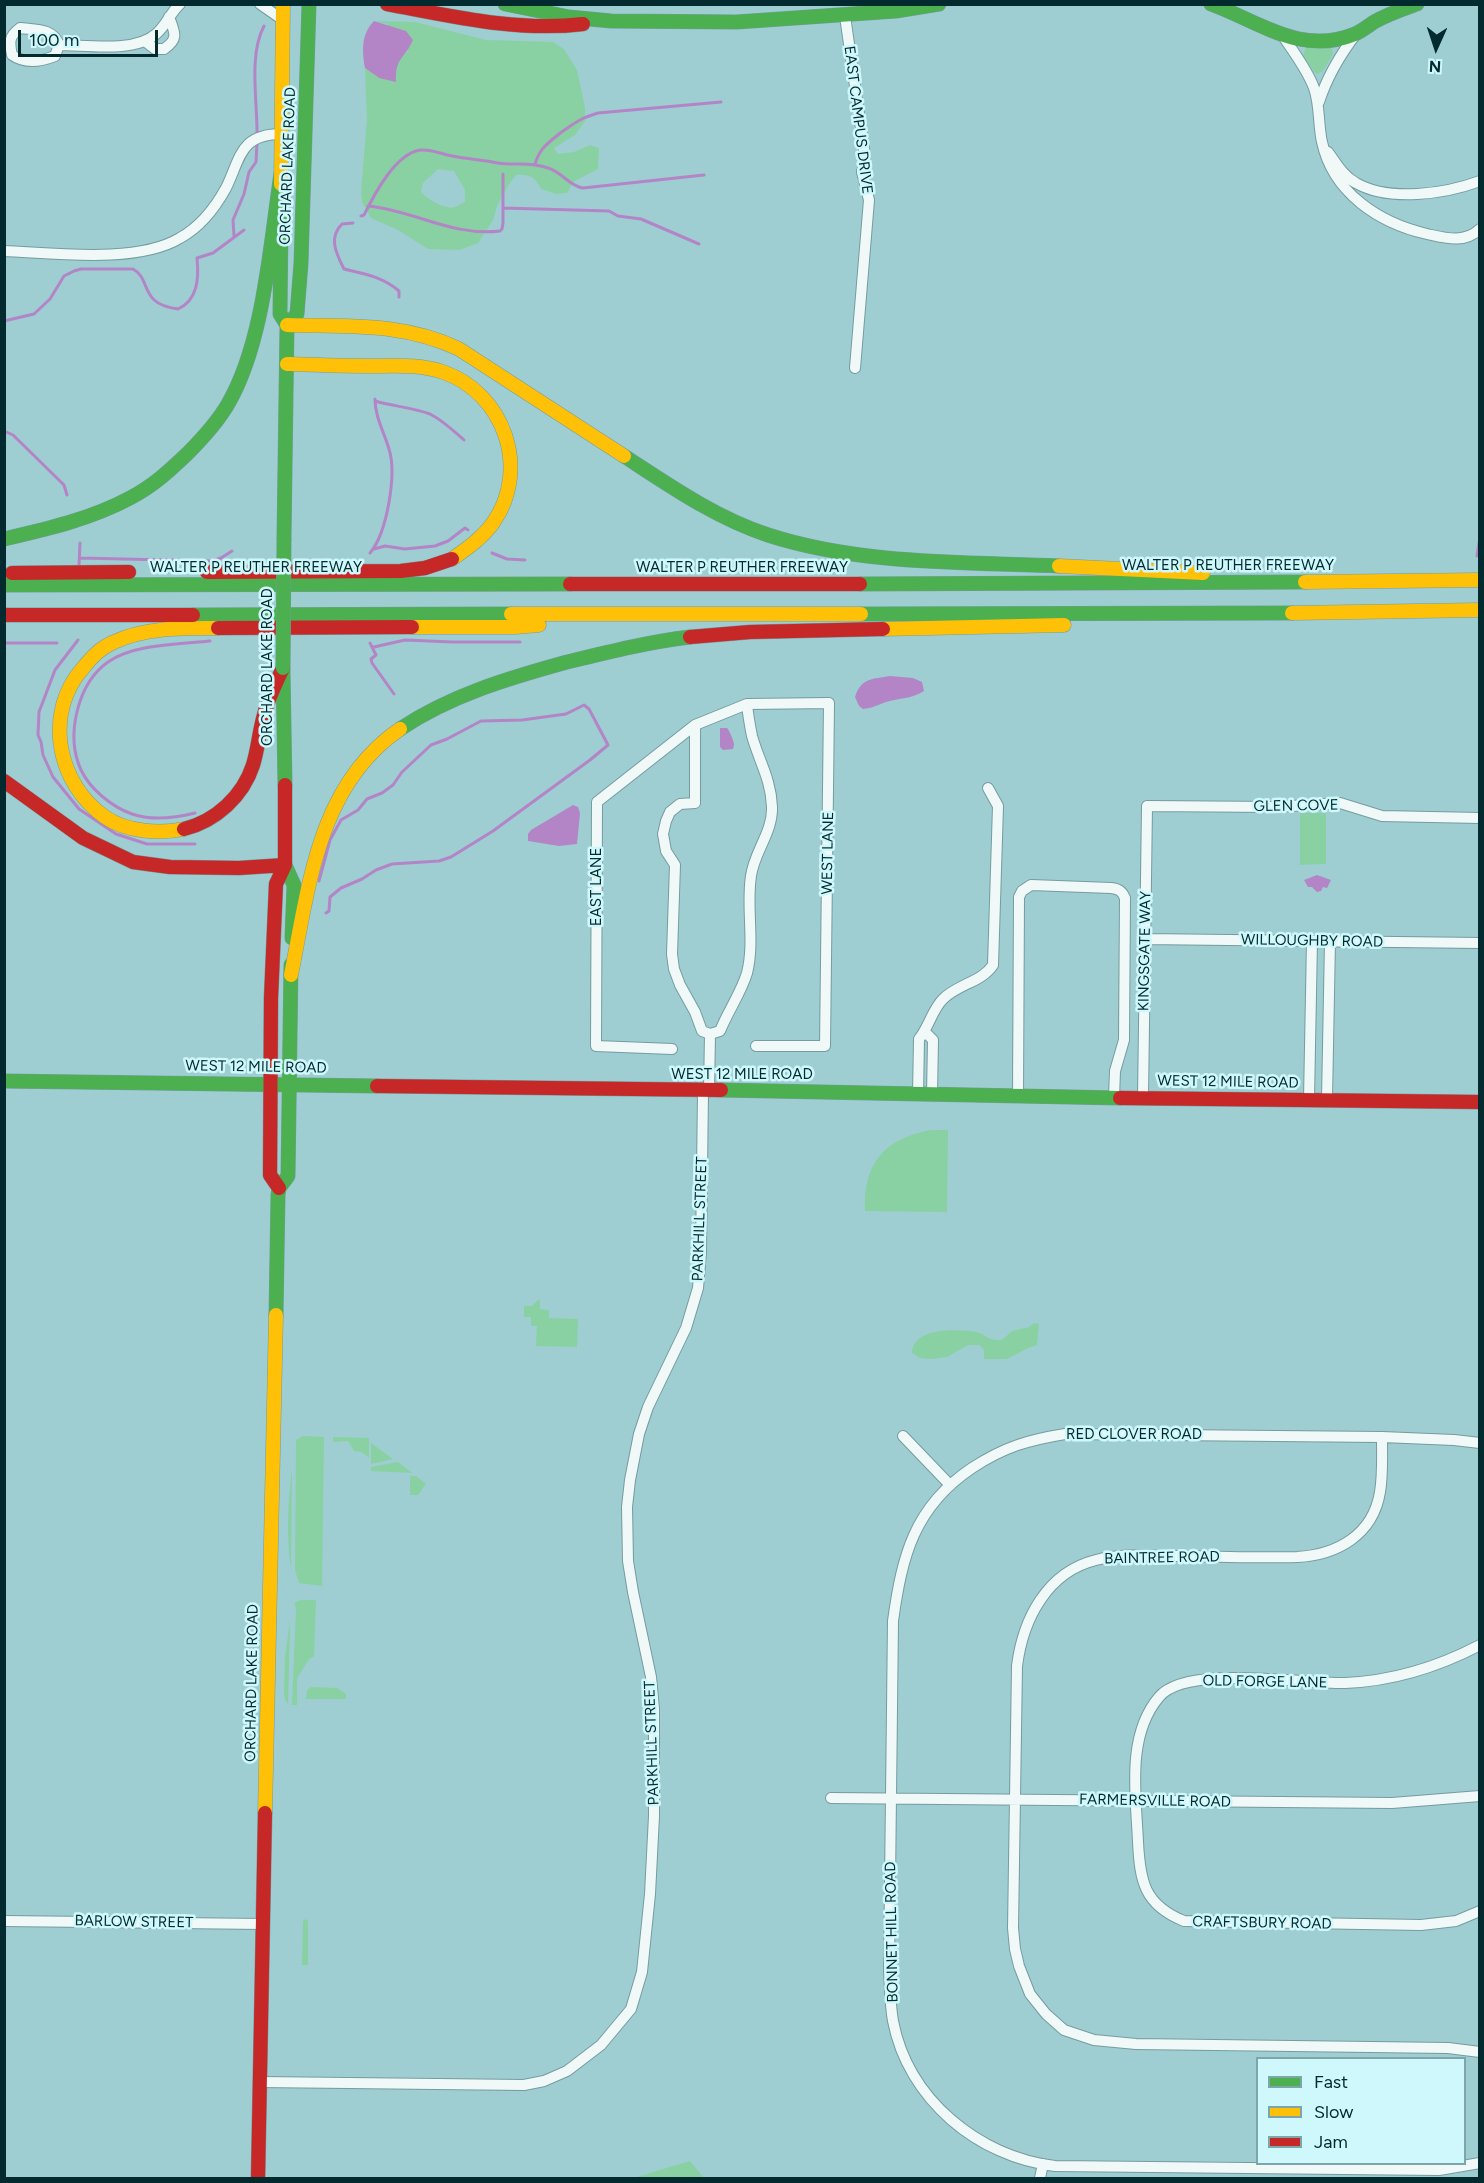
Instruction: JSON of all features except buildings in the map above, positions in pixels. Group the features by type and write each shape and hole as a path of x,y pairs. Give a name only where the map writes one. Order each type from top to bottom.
{"main road":[{"name":"ORCHARD LAKE ROAD","path":"258,2178 279,1188 288,1176 294,885 285,865 283,668 287,325 280,314 283,4"},
{"name":"ORCHARD LAKE ROAD","path":"287,325 297,314 302,244 309,4"},
{"path":"387,4 495,24 566,26 611,21"},
{"path":"505,4 569,17 611,21 737,22 844,16 939,4"},
{"path":"1211,4 1283,36 1318,42 1356,34 1374,22 1417,4"},
{"path":"281,159 288,171 293,173 298,172 305,159"},
{"path":"4,539 85,517 131,497 166,475 212,429 235,390 247,357 257,320 281,174"},
{"path":"287,325 389,328 435,338 459,349 693,501 742,525 802,544 843,553 881,557 1076,568 1185,571 1270,583"},
{"path":"4,573 418,570 434,567 461,554 488,531 502,511 507,496 511,479 511,460 504,428 491,407 474,390 452,376 423,368 287,364"},
{"name":"WALTER P REUTHER FREEWAY","path":"4,585 1270,583 1479,580"},
{"path":"4,615 1479,610"},
{"path":"291,975 309,873 322,831 343,790 360,766 387,739 421,714 460,695 604,652 689,637 754,632 1092,625 1285,612"},
{"path":"283,668 264,717 255,763 248,780 233,800 213,818 187,829 156,833 125,828 96,812 72,785 58,744 63,699 81,669 98,651 120,640 145,632 179,628 515,627 655,614"},
{"path":"4,782 41,810 103,848 134,862 160,867 257,869 285,865"},
{"name":"ORCHARD LAKE ROAD","path":"279,1188 270,1175 270,1083 276,884 285,865"},
{"name":"WEST 12 MILE ROAD","path":"4,1080 1479,1102"}],"street":[{"path":"59,45 132,46 146,42 158,33 180,4"},
{"path":"260,4 283,20"},
{"name":"EAST CAMPUS DRIVE","path":"844,16 865,156 862,172 869,200 855,368"},
{"path":"146,42 155,49 164,49 172,43 175,35 169,17"},
{"path":"20,28 47,31 56,37 59,45 55,56 45,60 21,62 12,55 9,42 13,33 20,28"},
{"path":"1318,106 1329,75 1341,53 1356,34"},
{"path":"1283,36 1310,77 1315,90 1323,144 1329,166 1337,180 1361,203 1385,219 1409,229 1453,239 1470,236 1479,229"},
{"path":"4,251 129,253 165,245 191,231 210,212 226,188 239,156 249,142 266,134 282,134"},
{"path":"1323,144 1348,177 1373,189 1429,193 1461,188 1479,181"},
{"name":"WEST LANE","path":"720,714 747,704 830,703 825,1046 756,1046"},
{"path":"695,725 695,803 680,804 670,812 663,834 666,851 675,866 672,954 674,969 702,1031 710,1034 720,1031 747,972 750,956 751,876 772,815 769,781 753,738 747,704"},
{"name":"EAST LANE","path":"672,1048 596,1046 597,802 695,725 720,714"},
{"path":"925,1095 919,1039 944,998 984,975 993,965 998,806 988,788"},
{"name":"GLEN COVE","path":"1147,806 1275,807 1340,803 1382,816 1479,818"},
{"name":"KINGSGATE WAY","path":"1143,1097 1147,806"},
{"path":"1018,1096 1019,897 1022,891 1031,885 1119,889 1125,898 1124,1040 1115,1071 1114,1097"},
{"name":"WILLOUGHBY ROAD","path":"1145,939 1479,943"},
{"path":"1309,1099 1312,941"},
{"path":"1327,1099 1330,941"},
{"name":"PARKHILL STREET","path":"260,2082 524,2085 567,2071 582,2062 616,2029 631,2009 642,1972 650,1894 654,1812 654,1708 651,1677 628,1561 630,1480 639,1434 648,1407 686,1328 698,1288 710,1034"},
{"name":"RED CLOVER ROAD","path":"891,1798 893,1622 902,1567 912,1540 934,1502 950,1485 993,1454 1038,1438 1065,1434 1382,1437 1479,1443"},
{"path":"903,1436 950,1485"},
{"name":"BAINTREE ROAD","path":"1382,1437 1382,1481 1376,1510 1357,1537 1344,1545 1315,1556 1147,1556 1097,1559 1063,1575 1037,1604 1026,1624 1019,1647 1017,1666 1015,1948 1030,1994 1046,2014 1064,2030 1094,2040 1136,2044 1448,2048 1479,2052"},
{"name":"OLD FORGE LANE","path":"1136,1801 1137,1746 1142,1728 1149,1710 1160,1695 1171,1687 1190,1681 1223,1679 1346,1683 1377,1679 1426,1669 1479,1645"},
{"name":"FARMERSVILLE ROAD","path":"831,1798 1392,1803 1479,1796"},
{"name":"BONNET HILL ROAD","path":"891,1798 889,1970 893,2021 905,2058 923,2090 951,2121 987,2146 1043,2164 1439,2170 1479,2163"},
{"name":"CRAFTSBURY ROAD","path":"1136,1801 1140,1871 1149,1896 1160,1909 1184,1921 1421,1925 1456,1921 1479,1911"},
{"name":"BARLOW STREET","path":"4,1921 263,1924"},
{"path":"1040,2178 1043,2164"}],"green space":[{"path":"374,21 415,22 486,40 553,42 564,49 577,70 585,108 585,121 575,135 554,148 558,154 574,152 590,145 599,148 598,169 573,182 567,193 556,194 541,189 532,177 516,175 497,206 493,220 478,243 459,250 428,249 398,230 371,218 362,202 361,191 367,119 365,68 379,78 395,68 400,58 408,51 387,24","holes":["438,169 454,171 465,190 465,202 455,207 446,207 432,201 421,192 423,183"]},
{"path":"1306,47 1332,49 1333,54 1323,71 1318,74 1314,72 1303,55"},
{"path":"1300,813 1326,813 1326,864 1300,865"},
{"path":"931,1130 948,1130 947,1212 865,1211 868,1179 880,1156 901,1140"},
{"path":"540,1300 540,1309 549,1310 549,1318 578,1319 577,1347 536,1346 537,1326 531,1326 531,1317 524,1317 524,1306 532,1306"},
{"path":"1034,1323 1039,1324 1037,1345 1007,1359 984,1359 984,1350 979,1345 968,1345 947,1357 931,1359 920,1358 912,1353 914,1345 928,1334 958,1330 976,1332 1002,1340 1012,1331 1029,1327"},
{"path":"303,1436 324,1437 322,1586 299,1583 295,1570 296,1440"},
{"path":"333,1437 369,1438 369,1458 362,1452 354,1451 348,1441 333,1442"},
{"path":"371,1443 393,1459 371,1464"},
{"path":"398,1462 412,1473 371,1471 371,1467"},
{"path":"292,1469 291,1568 288,1518"},
{"path":"410,1476 416,1476 426,1484 418,1495 410,1495"},
{"path":"301,1600 316,1600 314,1657 310,1658 297,1678 297,1705 292,1705 296,1608 294,1603"},
{"path":"290,1621 288,1704 284,1694 285,1657"},
{"path":"311,1687 337,1688 346,1694 346,1699 306,1699 307,1690"},
{"path":"305,1919 308,1921 308,1965 302,1965 303,1921"},
{"path":"690,2161 704,2178 633,2178"}],"shaded area":[{"path":"374,21 406,31 413,40 399,63 396,82 379,78 365,68 363,55 365,37"},
{"path":"890,676 913,678 922,682 924,691 915,696 869,708 863,709 859,706 855,697 860,686 868,680"},
{"path":"720,728 728,729 734,745 733,749 723,750 720,747"},
{"path":"573,805 578,807 580,813 577,844 559,846 528,841 528,834 531,830"},
{"path":"1317,875 1331,880 1327,888 1323,887 1317,892 1312,887 1308,887 1304,880"}],"waterway":[{"path":"257,137 255,66 256,51 264,26"},
{"path":"535,164 542,150 551,141 591,115 721,102"},
{"path":"234,236 233,220 244,194 249,172 256,162 257,143"},
{"path":"361,216 364,215 386,176 394,167 411,153 420,150 498,163 541,166 553,170 574,185 583,188 704,175"},
{"path":"368,206 401,212 449,227 483,232 500,231 503,223 503,174"},
{"path":"503,208 609,211 618,216 641,219 699,244"},
{"path":"353,223 342,224 334,239 344,269 387,282 399,291 399,297"},
{"path":"4,321 34,314 50,299 64,276 81,269 133,269 139,273 151,297 165,306 178,309 190,300 196,288 197,258 213,253 244,230"},
{"path":"370,553 386,518 392,473 389,449 378,418 375,399"},
{"path":"375,401 430,414 464,440"},
{"path":"4,431 13,435 64,485 67,495"},
{"path":"374,549 385,546 405,549 435,546 448,541 465,528 468,530"},
{"path":"1477,556 1480,537"},
{"path":"79,565 80,543"},
{"path":"80,558 211,561 232,551"},
{"path":"492,553 507,559 525,560"},
{"path":"78,640 55,670 39,712 38,735 43,755 53,777 79,809 116,834 147,844 195,844"},
{"path":"374,647 405,640 520,642"},
{"path":"195,813 147,818 124,811 109,802 90,784 81,770 76,756 75,726 82,696 98,671 108,662 118,656 143,648 210,641"},
{"path":"4,643 57,643"},
{"path":"370,643 376,655 371,659 372,663 394,694"},
{"path":"319,881 330,840 341,820 358,810 367,799 382,793 393,785 402,772 431,745 481,721 522,720 566,714 584,705 589,709 608,745 590,760 493,831 451,857 439,861 392,864 376,870 341,888 330,897 329,911 326,913"}],"traffic: fast":[{"path":"287,325 297,314 301,263 309,4"},
{"path":"505,4 569,17 611,21 737,22 896,11 939,4"},
{"path":"1211,4 1281,34 1317,41 1335,40 1355,34 1374,22 1417,4"},
{"path":"4,539 84,518 130,498 167,473 214,424 228,404 240,379 258,323 281,174"},
{"path":"281,220 280,314 287,325 284,538"},
{"path":"624,456 730,520 768,535 803,545 839,552 912,560 1059,566"},
{"path":"283,668 284,538"},
{"path":"860,584 1305,582"},
{"path":"4,585 570,584"},
{"path":"861,614 1292,613"},
{"path":"193,615 511,614"},
{"path":"400,729 439,706 524,674 613,651 690,637"},
{"path":"283,671 285,785"},
{"path":"285,865 294,885 292,938"},
{"path":"276,1315 278,1195 279,1188 288,1176 291,965"},
{"path":"4,1081 377,1086"},
{"path":"721,1090 1120,1098"}],"traffic: slow":[{"path":"281,184 283,4"},
{"path":"287,325 353,326 396,330 438,340 459,349 624,456"},
{"path":"287,364 425,368 443,372 464,382 482,397 496,415 505,435 510,457 510,480 504,502 493,523 469,547 452,559"},
{"path":"1059,566 1203,573"},
{"path":"1305,582 1480,580"},
{"path":"1292,613 1480,610"},
{"path":"511,614 861,614"},
{"path":"412,627 539,625"},
{"path":"883,629 1064,625"},
{"path":"184,829 164,831 133,829 113,822 89,803 76,786 66,767 61,747 60,726 63,706 70,686 83,668 109,644 139,633 152,631 178,628 218,628"},
{"path":"291,975 312,873 334,808 351,779 373,752 400,729"},
{"path":"265,1813 276,1315"}],"traffic: jam":[{"path":"387,4 485,22 534,26 583,24"},
{"path":"207,572 401,571 425,568 452,559"},
{"path":"12,573 129,572"},
{"path":"570,584 860,584"},
{"path":"4,615 193,615"},
{"path":"218,628 412,627"},
{"path":"690,637 750,632 883,629"},
{"path":"184,829 207,820 227,806 243,787 253,765 262,721 272,691 283,668"},
{"path":"4,781 83,838 133,862 170,867 239,868 285,865"},
{"path":"279,1188 270,1175 271,998 276,884 285,865 285,785"},
{"path":"377,1086 721,1090"},
{"path":"1120,1098 1480,1102"},
{"path":"258,2178 265,1813"}]}
